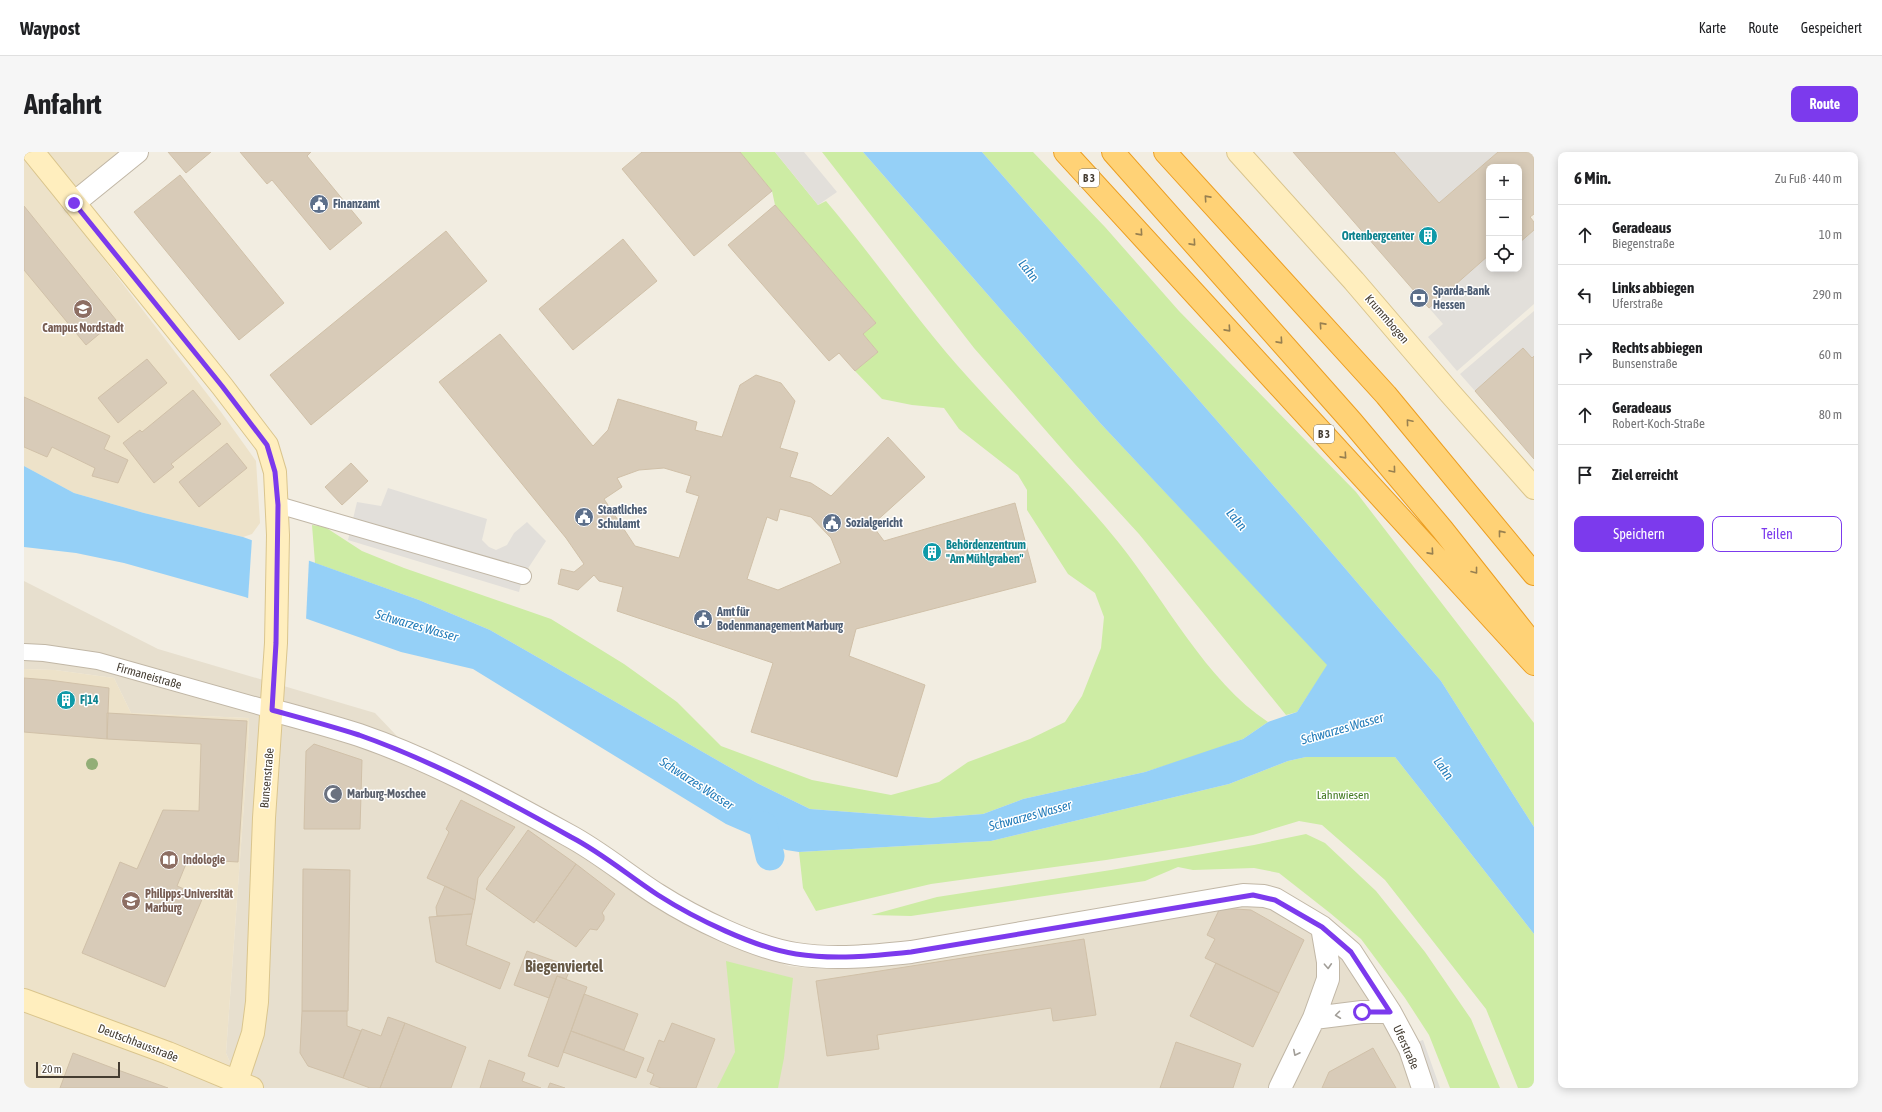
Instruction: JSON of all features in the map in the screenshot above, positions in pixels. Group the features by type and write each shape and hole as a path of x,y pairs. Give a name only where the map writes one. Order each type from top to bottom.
{"highway":[{"name":"B 3","path":"1065,152 1534,664"},
{"name":"B 3","path":"1113,152 1352,422 1442,529 1534,646"},
{"path":"1167,154 1386,395 1534,574"}],"main road":[{"name":"Bunsenstraße","path":"33,152 222,386 267,445 275,472 278,505 276,643 264,818 256,1002 253,1033 244,1085"},
{"name":"Krummbogen","path":"1238,152 1354,281 1534,488"},
{"name":"Deutschhausstraße","path":"24,1000 168,1053 244,1085"}],"street":[{"path":"74,203 136,152"},
{"name":"Uferstraße","path":"272,710 360,736 441,769 503,799 574,838 659,895 699,918 758,944 795,954 824,957 865,956 911,952 1253,895 1275,900 1322,927 1351,952 1390,1012 1410,1049 1423,1088"},
{"path":"1280,1088 1314,1018 1328,979 1328,962 1322,927"},
{"path":"1314,1018 1362,1012 1390,1012"}],"lane":[{"path":"278,505 523,576"},
{"name":"Firmaneistraße","path":"24,652 44,653 98,661 272,710"}],"shaded area":[{"name":"Campus Nordstadt","path":"24,152 125,152 63,206 221,412 256,461 260,523 252,534 243,537 144,513 74,493 24,466"},
{"path":"775,152 804,152 837,192 818,205"},
{"path":"1394,152 1498,152 1439,203"},
{"path":"1534,230 1534,304 1457,371 1428,337 1443,324 1429,308 1486,258 1486,272 1522,272 1522,240"},
{"path":"1534,311 1534,356 1532,358 1523,349 1475,391 1460,374"},
{"path":"388,488 487,519 482,540 489,547 496,550 507,545 514,533 527,522 546,541 523,576 519,592 348,540 357,502 381,506"},
{"path":"24,581 158,649 375,713 434,775 573,851 656,906 697,930 744,950 789,966 819,969 865,967 1230,902 1275,904 1348,960 1395,1031 1416,1088 241,1088 226,1053 249,718 131,713 114,678 55,670 24,669"},
{"name":"Philipps-Universität Marburg","path":"24,669 55,670 114,678 131,713 249,718 226,1053 241,1088 24,1088"},
{"path":"1423,1040 1440,1088 1430,1088 1414,1043"}],"green space":[{"path":"740,152 775,152 818,205 826,201 957,365 1080,497 1119,543 1188,638 1225,685 1246,705 1268,722 1243,739 1199,755 1145,772 1023,799 983,814 930,818 810,809 757,783 490,630 419,600 315,563 312,525 325,527 362,551 404,568 551,619 624,664 677,702 721,746 812,780 891,795 939,782 968,762 1030,739 1065,722 1082,696 1101,648 1104,617 1095,593 1068,574 1027,510 1027,490 1018,475 959,429 944,408 912,405 882,399 855,371 878,352 863,334 876,323 775,205 772,191"},
{"path":"822,152 863,152 1101,424 1328,665 1297,712 1286,715 1139,534 1074,463 974,348"},
{"path":"982,152 1033,152 1105,227 1179,311 1356,492 1534,723 1534,827 1441,681 1309,526"},
{"name":"Lahnwiesen","path":"1306,757 1395,757 1534,934 1534,1088 1518,1088 1486,1009 1385,880 1322,825 1299,821 1253,835 1188,847 931,884 816,911 803,888 799,852 991,841 1229,784 1288,761"},
{"path":"1306,834 1325,843 1376,891 1425,952 1471,1019 1500,1088 1450,1088 1429,1035 1405,998 1361,939 1279,873 1254,868 1193,870 1178,867 1145,881 911,916 871,915 937,897 1111,870 1254,845"},
{"path":"726,961 793,978 784,1058 778,1088 717,1088 735,1052"}],"water":[{"path":"863,152 982,152 1309,526 1441,681 1534,827 1534,934 1395,757 1306,757 1288,761 1229,784 991,841 799,852 786,850 726,824 473,669 401,652 245,597 124,563 76,553 24,547 24,466 74,493 144,513 243,537 419,600 490,630 757,783 810,809 930,818 983,814 1023,799 1145,772 1243,739 1268,722 1297,712 1327,665 1101,424"}],"pier":[{"path":"252,538 309,559 306,620 248,600"}],"building":[{"path":"168,152 211,152 186,173"},
{"name":"Finanzamt","path":"240,152 311,152 307,156 362,223 330,250 272,180 267,184"},
{"path":"642,152 740,152 772,191 694,256 622,169"},
{"name":"Ortenbergcenter","path":"1293,152 1394,152 1439,203 1498,152 1534,152 1534,214 1530,217 1534,222 1534,230 1522,240 1522,164 1486,164 1486,258 1429,308"},
{"path":"180,175 284,303 239,340 134,212"},
{"path":"775,205 876,323 863,334 878,352 855,371 839,353 829,361 728,245"},
{"path":"24,206 116,320 86,345 24,270"},
{"path":"446,231 487,281 311,425 270,375"},
{"path":"623,239 657,281 573,350 539,309"},
{"name":"Behördenzentrum \"Am Mühlgraben\"","path":"500,334 593,446 608,430 618,399 697,422 695,430 722,437 740,385 756,375 781,383 795,401 780,448 798,453 790,477 811,483 831,496 888,437 925,477 872,525 884,541 1015,503 1036,582 856,629 849,656 925,685 897,777 751,732 773,663 617,611 623,587 599,581 594,575 578,590 558,584 561,569 574,572 584,564 566,538 439,382","holes":["664,468 691,476 686,492 699,496 679,558 635,546 604,499 622,487 617,478 639,470","780,509 811,517 831,538 841,563 778,590 747,579 767,517 777,521"]},
{"path":"1523,348 1532,358 1534,356 1534,459 1475,391"},
{"path":"147,359 167,383 118,423 98,398"},
{"path":"193,390 221,424 171,464 174,467 154,483 123,443 140,430 142,432"},
{"path":"24,397 110,436 104,449 128,460 118,483 92,476 95,468 52,447 47,457 24,447"},
{"path":"227,443 247,468 199,507 179,482"},
{"path":"351,463 368,481 342,505 325,487"},
{"name":"F|14","path":"24,678 109,688 107,739 24,732"},
{"path":"107,713 247,721 238,862 188,859 177,886 203,897 165,987 82,953 120,862 137,869 163,810 199,811 201,744 107,739"},
{"name":"Marburg-Moschee","path":"314,744 362,760 360,829 304,829 306,751"},
{"path":"461,800 515,827 478,878 475,900 427,878 449,832 446,829"},
{"path":"528,830 576,864 534,923 486,889"},
{"path":"576,864 615,894 602,913 604,920 597,930 590,929 576,947 536,920"},
{"path":"303,869 350,870 348,1011 302,1011"},
{"path":"445,886 475,900 472,914 437,916 436,907"},
{"path":"1220,908 1251,910 1304,940 1279,993 1205,958 1215,939 1207,935"},
{"path":"472,914 466,945 510,963 500,989 436,962 429,917"},
{"path":"1084,939 1096,1015 1053,1021 1051,1008 877,1035 879,1049 827,1056 816,981"},
{"path":"527,951 571,967 566,979 557,976 549,998 514,985"},
{"path":"1216,963 1279,993 1253,1047 1190,1016"},
{"path":"557,976 587,987 558,1067 528,1056"},
{"path":"584,994 638,1014 624,1050 571,1031"},
{"path":"302,1011 347,1011 347,1026 361,1031 343,1078 308,1066 300,1053"},
{"path":"388,1017 405,1023 380,1088 370,1088 343,1078 362,1029 381,1036"},
{"path":"405,1023 466,1047 451,1088 380,1088"},
{"path":"672,1023 715,1039 696,1088 661,1088 650,1084 654,1074 647,1071 659,1040 664,1042"},
{"path":"571,1031 644,1058 636,1078 563,1052"},
{"path":"1176,1042 1241,1064 1233,1088 1160,1088"},
{"path":"1373,1048 1396,1088 1322,1088 1329,1072"},
{"path":"73,1053 118,1070 168,1088 60,1088"},
{"path":"489,1060 525,1073 522,1081 541,1088 480,1088"},
{"path":"550,1083 565,1088 548,1088"}],"waterway":[{"path":"763,826 770,856"}],"place":[{"name":"Finanzamt","path":"319,204"},
{"name":"Ortenbergcenter","path":"1428,236"},
{"name":"Sparda-Bank Hessen","path":"1419,298"},
{"name":"Campus Nordstadt","path":"83,309"},
{"name":"Staatliches Schulamt","path":"584,517"},
{"name":"Sozialgericht","path":"832,523"},
{"name":"Behördenzentrum \"Am Mühlgraben\"","path":"932,552"},
{"name":"Amt für Bodenmanagement Marburg","path":"703,619"},
{"name":"F|14","path":"66,700"},
{"name":"Marburg-Moschee","path":"333,794"},
{"name":"Indologie","path":"169,860"},
{"name":"Philipps-Universität Marburg","path":"131,901"}],"district":[{"name":"Biegenviertel","path":"564,966"}],"route":[{"path":"74,203 222,386 267,445 275,472 278,505 278,591 272,710 360,736 441,769 503,799 574,838 659,895 699,918 758,944 795,954 824,957 865,956 911,952 1243,895 1264,896 1275,900 1322,927 1351,952 1390,1012 1362,1012"}],"water label":[{"name":"Lahn","path":"1029,270"},
{"name":"Lahn","path":"1237,519"},
{"name":"Schwarzes Wasser","path":"417,625"},
{"name":"Schwarzes Wasser","path":"1342,728"},
{"name":"Lahn","path":"1444,768"},
{"name":"Schwarzes Wasser","path":"697,783"},
{"name":"Schwarzes Wasser","path":"1030,815"}]}
